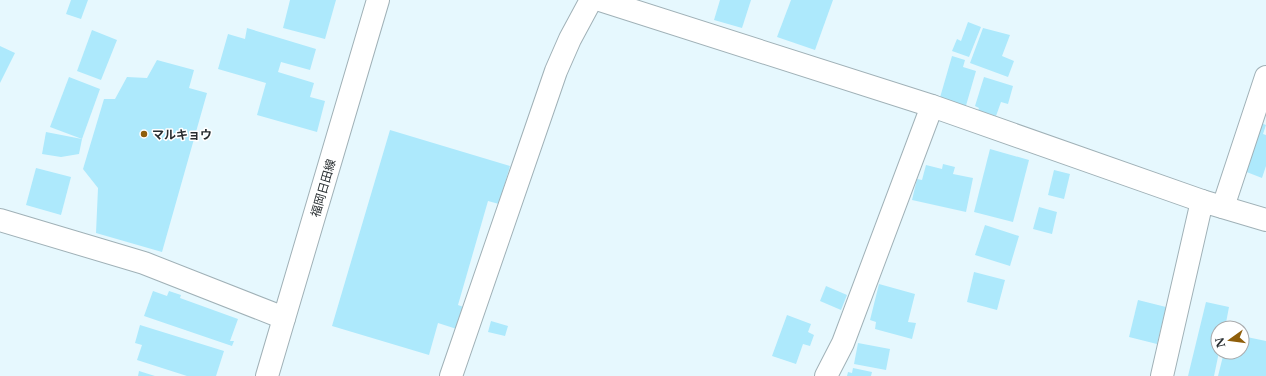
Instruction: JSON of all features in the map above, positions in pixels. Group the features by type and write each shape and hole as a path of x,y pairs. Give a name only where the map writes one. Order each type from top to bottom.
{"street":[{"name":"福岡日田線","path":"267,376 378,0"},
{"path":"451,376 556,71 570,39 591,0"},
{"path":"600,0 932,106 1202,201 1266,220"},
{"path":"1223,206 1266,77"},
{"path":"826,376 843,344 932,106"},
{"path":"1162,376 1202,201"},
{"path":"0,220 144,263 284,318"}],"building":[{"path":"71,0 88,0 81,19 66,14"},
{"path":"290,0 336,0 325,39 283,28"},
{"path":"720,0 751,0 742,28 714,20"},
{"path":"791,0 833,0 815,50 777,37"},
{"path":"968,22 981,27 969,57 952,51 957,39 961,41"},
{"path":"247,28 316,49 310,70 281,62 278,72 314,83 310,97 325,101 317,132 257,115 266,83 218,69 228,34 245,39"},
{"path":"983,28 1010,35 1002,56 1014,61 1008,77 970,63"},
{"path":"92,30 117,40 101,80 77,71"},
{"path":"0,46 15,53 0,83"},
{"path":"952,56 965,60 963,67 976,71 965,109 939,101"},
{"name":"マルキョウ","path":"157,60 194,70 189,88 207,93 162,252 96,233 98,188 83,169 104,99 115,99 127,77 147,78"},
{"path":"69,77 100,89 82,139 50,127"},
{"path":"984,77 1013,86 1008,104 1001,102 996,116 987,113 986,116 977,113 979,108 975,106"},
{"path":"1261,123 1266,125 1263,134 1266,135 1266,166 1262,178 1244,171"},
{"path":"390,130 510,166 499,204 488,201 458,305 469,309 463,331 438,323 429,355 332,326"},
{"path":"46,132 82,139 79,154 61,157 42,154"},
{"path":"990,149 1029,160 1013,222 974,212"},
{"path":"943,164 955,167 953,174 973,178 966,212 912,200 917,179 922,180 926,165 942,169"},
{"path":"36,168 71,177 61,215 26,205"},
{"path":"1054,170 1070,174 1064,199 1048,195"},
{"path":"1039,207 1057,212 1052,234 1033,229"},
{"path":"985,225 1019,236 1010,266 975,255"},
{"path":"974,272 1005,280 997,310 967,302"},
{"path":"879,284 915,294 908,322 916,323 912,339 875,329 876,322 870,320"},
{"path":"826,286 847,295 841,310 820,301"},
{"path":"153,291 167,296 169,291 181,295 180,298 238,319 230,341 234,341 232,346 144,316"},
{"path":"1138,300 1166,307 1157,344 1129,337"},
{"path":"1206,302 1229,307 1227,320 1210,320 1210,360 1217,360 1214,376 1188,376"},
{"path":"787,315 811,324 808,332 814,335 810,346 803,344 796,364 772,356"},
{"path":"491,321 508,326 505,336 488,332"},
{"path":"140,325 224,351 216,376 187,376 137,360 142,345 135,343"},
{"path":"1250,338 1266,341 1266,376 1218,376 1222,360 1250,360"},
{"path":"858,343 890,349 886,370 854,364"},
{"path":"853,368 872,372 871,376 847,376 848,372 852,373"},
{"path":"139,371 155,376 138,376"}],"place":[{"name":"マルキョウ","path":"144,134"}]}
